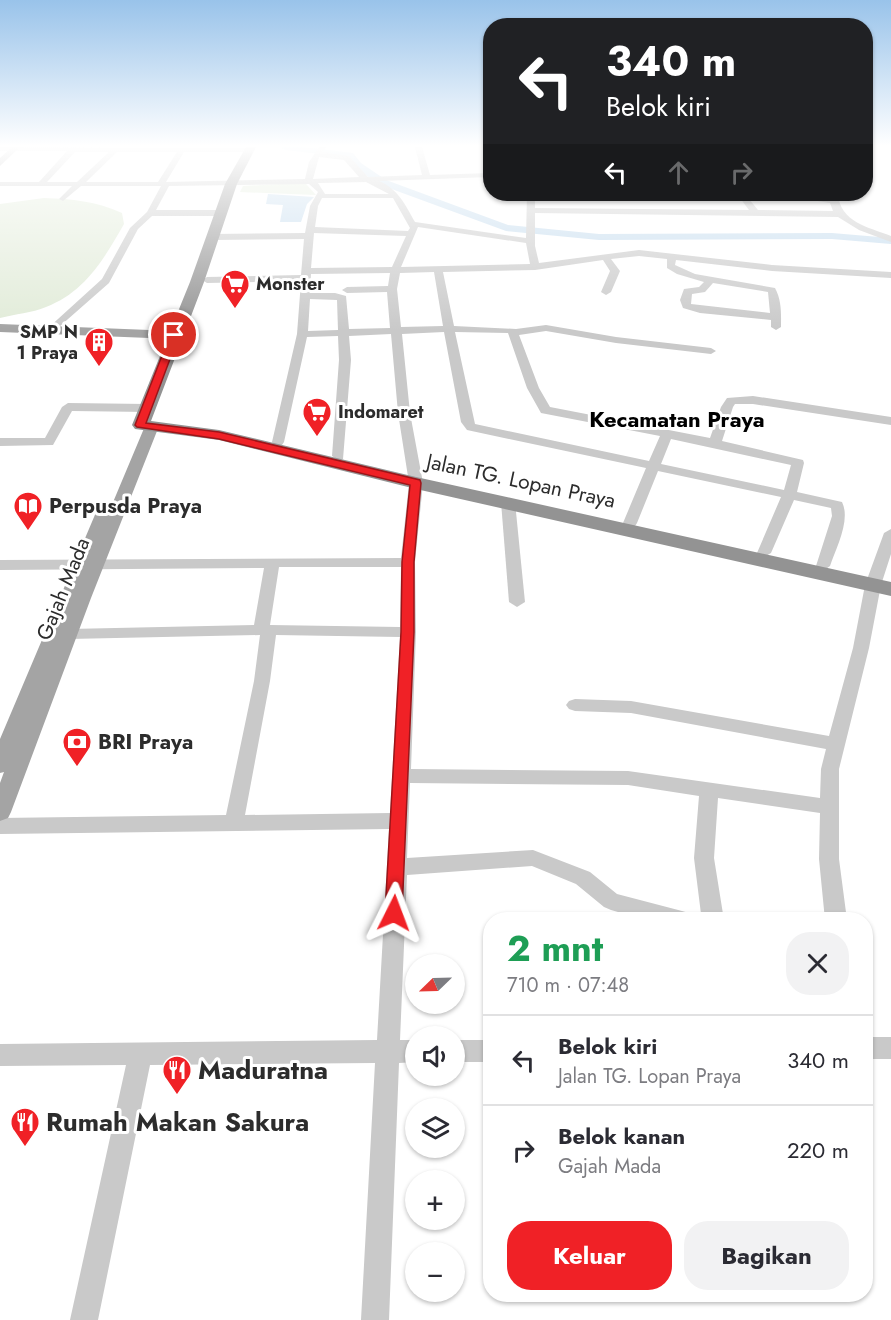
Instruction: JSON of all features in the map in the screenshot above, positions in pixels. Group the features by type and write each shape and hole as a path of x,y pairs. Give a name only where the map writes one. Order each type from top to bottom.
{"highway":[{"name":"Gajah Mada","path":"148,418 207,280 223,209"},
{"name":"Gajah Mada","path":"148,418 174,335 217,237 226,209"},
{"name":"Jalan TG. Lopan Praya","path":"148,418 278,442 508,502 883,583"},
{"name":"Jalan TG. Lopan Praya","path":"148,418 416,479 630,522 823,566 883,583"}],"main road":[{"path":"0,328 174,335"},
{"name":"Gajah Mada","path":"0,765 27,718 69,634 91,563 148,418"},
{"name":"Gajah Mada","path":"0,812 27,718 66,600 91,563"}],"street":[{"path":"51,330 106,281 134,228 152,209"},
{"path":"278,442 302,333 314,209"},
{"path":"402,209 413,229"},
{"path":"753,209 756,213"},
{"path":"837,209 839,214"},
{"path":"535,267 530,251 531,210 839,214 891,239"},
{"path":"150,213 221,213"},
{"path":"375,1320 397,821 408,632 408,562 416,479 404,413 392,289 396,268 413,229"},
{"path":"217,237 413,229 531,235"},
{"path":"207,280 396,268 438,270 535,267 639,253 758,266 891,275"},
{"path":"604,256 615,270 606,292"},
{"path":"673,256 670,264 673,268 711,279 772,290 776,299 777,322 687,306 685,300 688,291 702,290 711,279"},
{"path":"737,283 758,266"},
{"path":"438,270 467,422 471,427 839,506 839,516 823,566"},
{"path":"346,290 392,289"},
{"path":"305,296 342,297 345,332 338,456"},
{"path":"302,333 449,329 507,329 514,332 548,328 616,340 711,351"},
{"path":"514,332 533,388 545,410 797,461 789,495 764,553"},
{"path":"715,443 729,403 737,400 753,400 891,421"},
{"path":"0,442 49,442 68,407 148,418"},
{"path":"630,522 667,434"},
{"path":"508,502 517,602"},
{"path":"835,912 829,859 830,769 861,648 883,583 891,533"},
{"path":"0,565 408,562"},
{"path":"234,823 262,681 272,563"},
{"path":"69,634 265,630 408,632"},
{"path":"575,705 631,707 835,744"},
{"path":"401,776 616,778 828,807"},
{"path":"710,791 704,858 712,912"},
{"path":"0,826 397,821"},
{"path":"396,867 536,859 583,878 611,901 652,912"},
{"path":"873,1048 891,1048"},
{"path":"0,1055 405,1051"},
{"path":"465,1051 483,1051"},
{"path":"84,1320 140,1055"}],"green space":[{"path":"0,209 110,209 122,213 124,224 109,250 92,273 72,293 41,309 0,318"}],"water":[{"path":"282,209 305,209 301,222 280,222"}],"waterway":[{"path":"454,209 506,228 599,237 832,236 891,241"}],"place":[{"name":"Monster","path":"235,310"},
{"name":"SMP N 1 Praya","path":"99,368"},
{"name":"Indomaret","path":"317,438"},
{"name":"Perpusda Praya","path":"28,532"},
{"name":"BRI Praya","path":"77,768"},
{"name":"Maduratna","path":"177,1096"},
{"name":"Rumah Makan Sakura","path":"25,1148"}],"district":[{"name":"Kecamatan Praya","path":"677,419"}],"route":[{"path":"174,335 141,425 219,435 416,483 408,562 408,632 394,913"}]}
